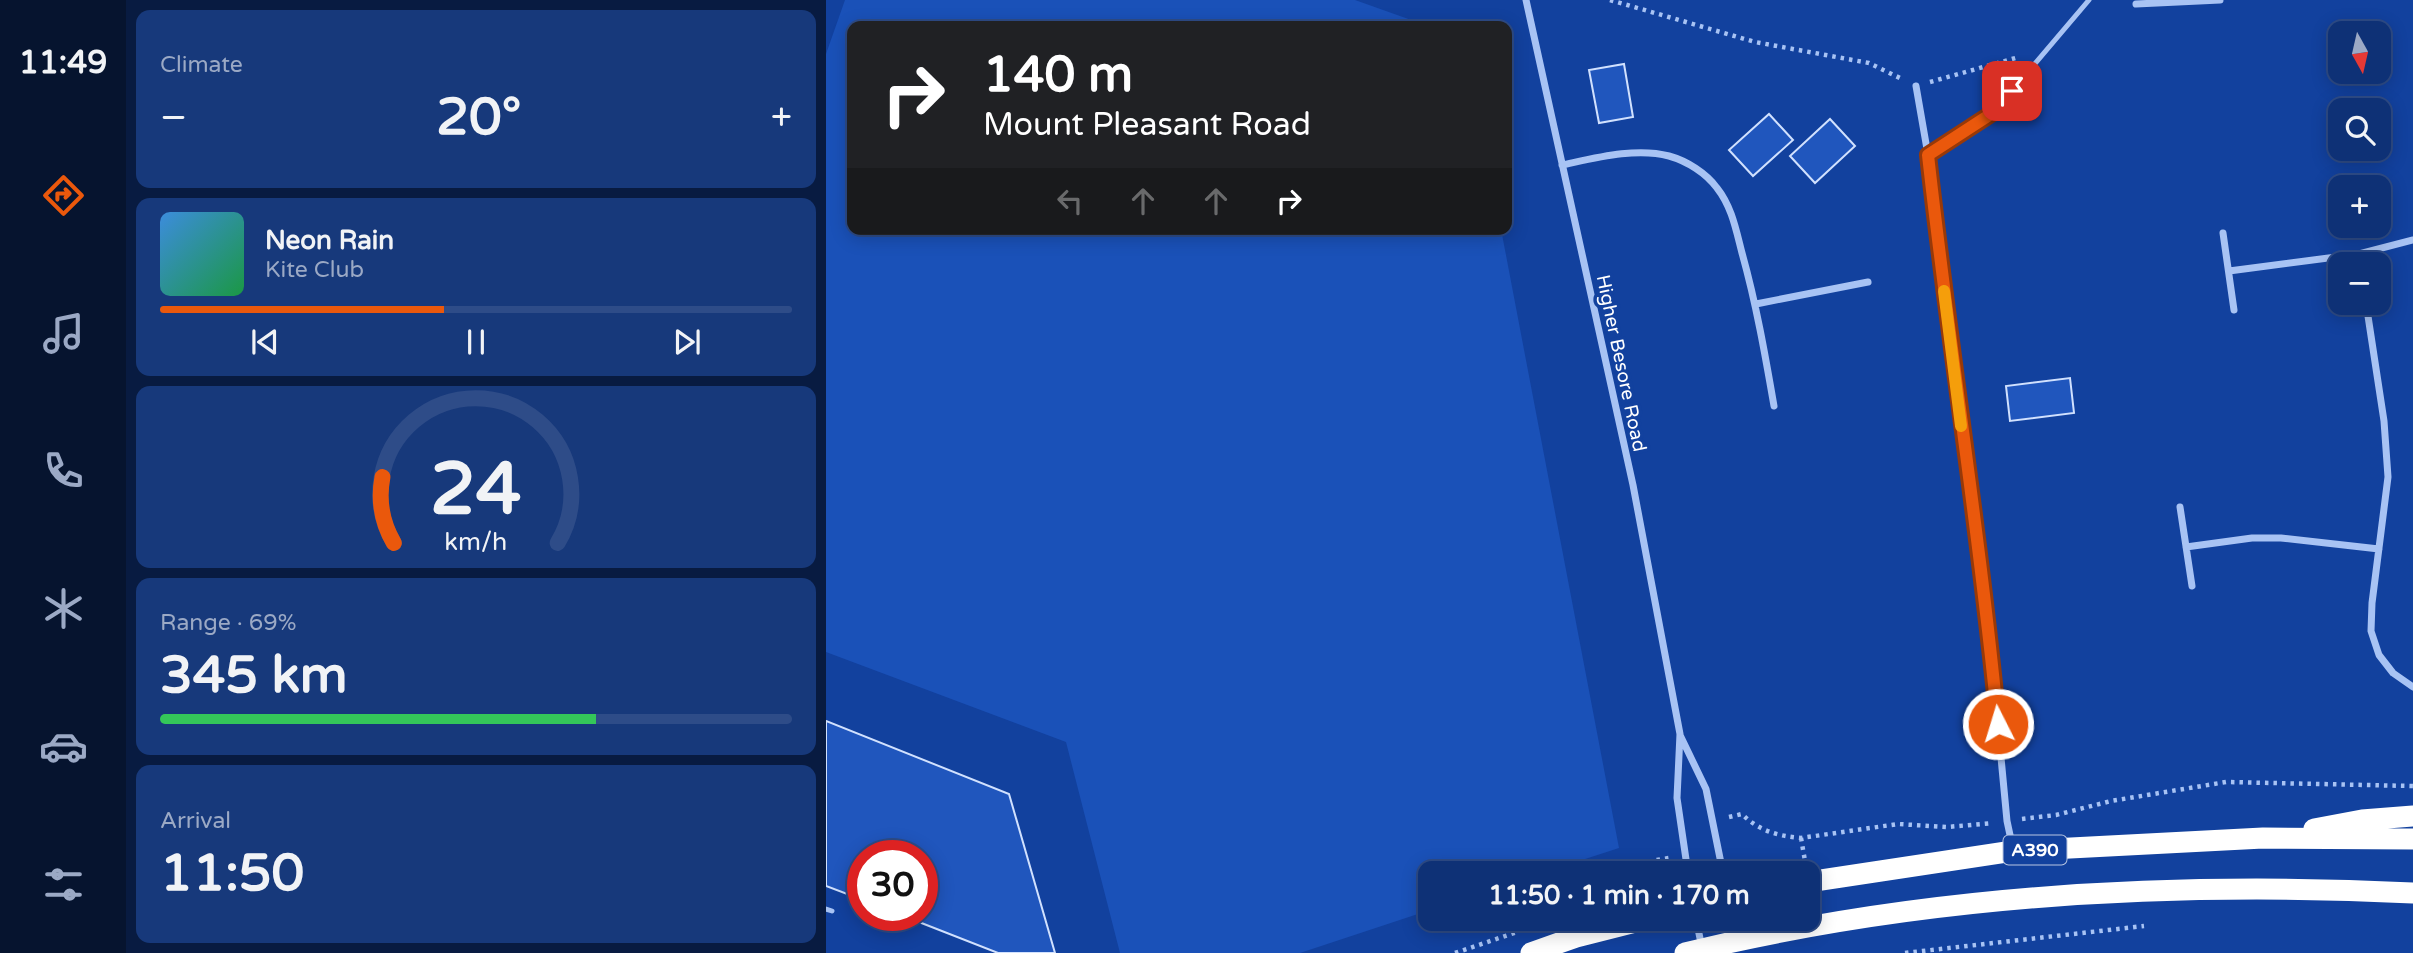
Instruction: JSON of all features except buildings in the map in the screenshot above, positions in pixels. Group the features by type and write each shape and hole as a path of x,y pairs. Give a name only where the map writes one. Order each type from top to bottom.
{"highway":[{"path":"2263,838 2362,820 2413,816"},
{"name":"A390","path":"1820,880 2013,851 2263,838 2413,839"},
{"path":"1712,948 1925,908 2071,895 2244,888 2413,893"},
{"path":"1531,953 1600,931"}],"street":[{"name":"Higher Besore Road","path":"1525,0 1633,485 1680,734 1677,798 1686,861"},
{"path":"2136,4 2220,0"},
{"path":"1916,86 1928,155 1948,332 1991,652 2007,821 2013,851"},
{"path":"1562,165 1646,153 1668,156 1687,163 1717,187 1728,206 1756,304 1773,406"},
{"path":"2223,233 2234,310"},
{"path":"2367,252 2413,240"},
{"path":"2229,271 2328,258"},
{"path":"1756,304 1868,282"},
{"path":"2369,315 2384,421 2388,477 2371,631 2379,655 2393,673 2413,687"},
{"path":"2180,507 2192,586"},
{"path":"2186,547 2271,538 2379,549"},
{"name":"Higher Besore Road","path":"1680,734 1706,789 1721,861"},
{"path":"1703,931 1712,948 1724,931"}],"lane":[{"path":"1928,155 1994,112 2089,0"}],"path":[{"path":"1610,0 1755,42 1869,63 1916,86 2049,49"},
{"path":"1713,820 1742,814 1764,830 1801,838 1898,824 1947,827 2056,815 2111,801 2226,782 2413,786"},
{"path":"1905,953 2144,926"},
{"path":"1455,953 1519,932"}],"shaded area":[{"path":"845,0 1355,0 1414,21 847,21 847,235 1502,235 1619,848 1579,861 1418,861 1418,914 1300,953 1120,953 1066,742 826,652 826,54"}],"slow traffic":[{"path":"1944,291 1961,426"}],"route":[{"path":"1998,724 1928,155 1994,112 2012,91"}]}
